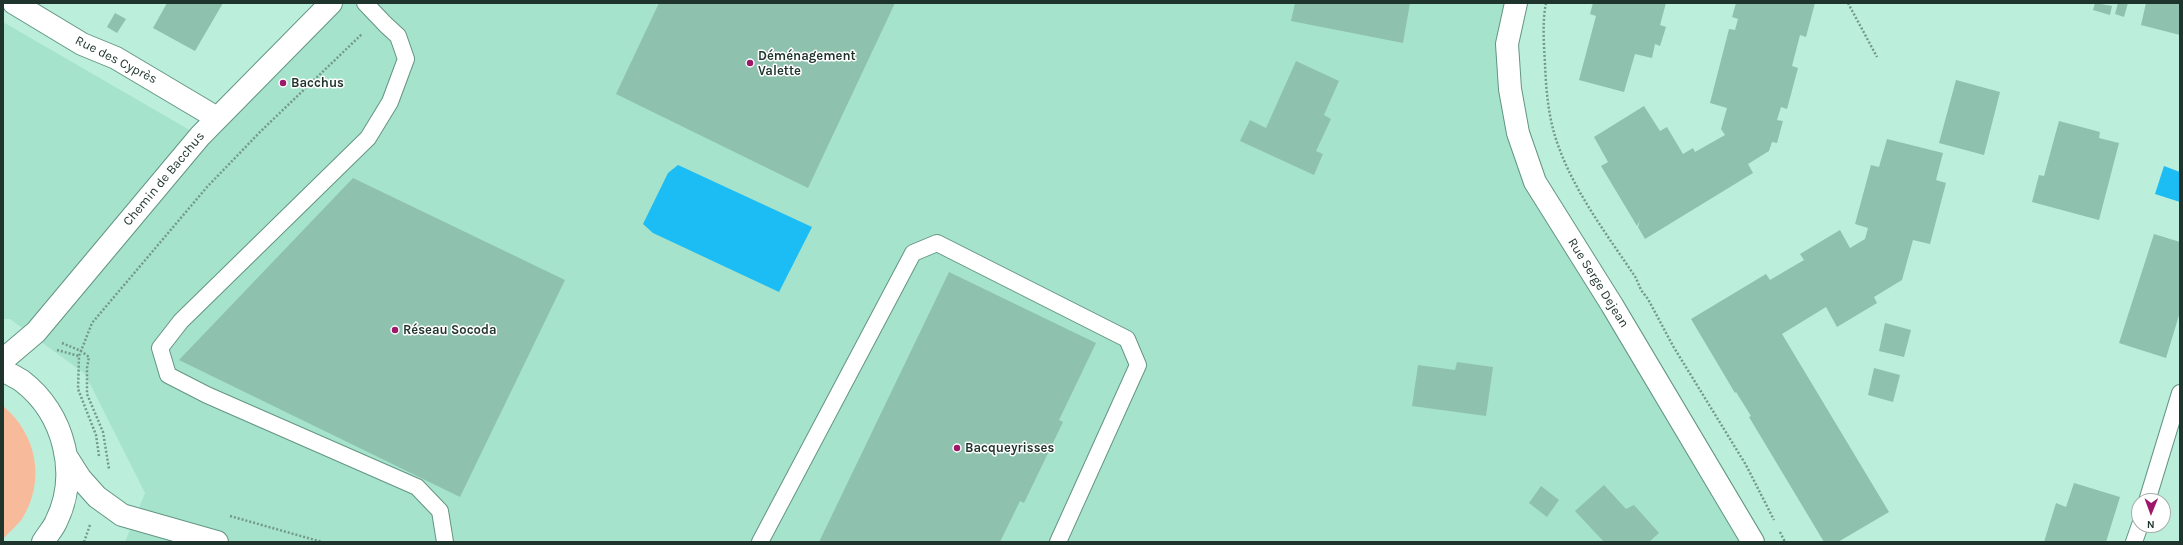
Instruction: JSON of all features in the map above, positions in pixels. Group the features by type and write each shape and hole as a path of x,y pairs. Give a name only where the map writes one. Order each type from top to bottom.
{"street":[{"name":"Rue des Cyprès","path":"14,3 82,44 116,58 217,118"},
{"name":"Chemin de Bacchus","path":"3,360 36,332 200,136 331,3"},
{"name":"Rue Serge Dejean","path":"1516,3 1507,44 1510,89 1518,133 1535,182 1612,305 1753,542"},
{"path":"3,370 22,381 43,401 58,427 66,456 66,490 56,522 43,542"},
{"path":"66,456 80,478 97,497 122,515 217,542"}],"lane":[{"path":"365,3 398,36 406,59 390,102 368,138 181,321 160,348 168,376 207,395 417,486 440,511 445,542"},
{"path":"760,542 913,253 937,244 1127,339 1138,365 1058,542"},
{"path":"2149,493 2180,393"}],"path":[{"path":"1546,3 1544,42 1547,87 1551,118 1564,160 1578,190 1636,278 1641,290 1648,299 1673,346 1746,465 1774,521"},
{"path":"1848,3 1877,57"},
{"path":"84,542 97,497 101,465 96,435 78,389 81,351 86,336 99,312 208,187 261,131 378,17"},
{"path":"36,332 81,351 89,357 87,368 87,394 103,432 110,474"},
{"path":"1778,528 1785,542"}],"shaded area":[{"path":"331,3 1516,3 1518,133 1753,542 125,542 145,493 85,374 10,319 3,319 3,22 200,136"},
{"path":"3,406 15,417 24,430 30,444 36,474 34,489 22,519 3,539"}],"water":[{"path":"678,165 812,227 779,292 653,233 643,224 668,173"},
{"path":"2164,166 2180,172 2180,202 2155,194"}],"building":[{"path":"167,3 223,3 195,51 153,28"},
{"path":"659,3 895,3 808,188 616,94"},
{"path":"1295,3 1410,3 1403,43 1291,21"},
{"path":"1593,3 1666,3 1660,25 1666,27 1660,46 1655,44 1652,58 1635,54 1624,92 1579,80 1596,16 1590,14"},
{"path":"1736,3 1815,3 1806,37 1800,35 1792,66 1798,68 1787,109 1781,107 1777,120 1783,121 1777,143 1772,142 1769,151 1748,164 1753,173 1645,239 1638,227 1640,220 1637,226 1601,166 1608,162 1594,137 1644,106 1660,131 1667,127 1683,154 1693,148 1695,152 1725,135 1721,129 1727,108 1710,103 1729,29 1735,30 1738,19 1732,17"},
{"path":"2095,3 2112,6 2110,15 2093,10"},
{"path":"2118,3 2128,3 2124,17 2115,14"},
{"path":"2146,3 2180,3 2180,35 2141,25"},
{"path":"115,13 126,19 117,33 107,27"},
{"path":"1296,61 1339,81 1324,115 1331,119 1316,151 1323,154 1314,175 1240,141 1250,120 1266,128"},
{"path":"1956,80 2000,92 1984,155 1939,143"},
{"path":"2059,121 2100,132 2099,138 2119,143 2099,220 2032,202 2039,175 2044,176"},
{"path":"1887,139 1943,153 1936,180 1946,183 1930,244 1913,240 1902,280 1874,297 1877,303 1837,327 1826,307 1782,334 1889,512 1838,542 1824,542 1749,417 1751,416 1736,392 1735,393 1691,319 1766,274 1770,280 1804,260 1800,254 1840,230 1850,248 1865,239 1868,228 1855,224 1871,165 1879,167"},
{"path":"353,178 565,280 460,497 179,360"},
{"path":"2154,234 2180,242 2180,312 2166,358 2119,343"},
{"path":"949,272 1096,343 1059,420 1063,422 1024,503 1020,501 1000,542 819,542"},
{"path":"1885,323 1911,330 1904,357 1879,351"},
{"path":"1457,362 1493,367 1486,416 1412,406 1418,365 1455,370"},
{"path":"1874,368 1900,375 1893,402 1868,395"},
{"path":"2074,483 2120,497 2106,542 2044,542 2056,503 2066,507"},
{"path":"1604,485 1626,509 1634,505 1659,533 1649,542 1604,542 1575,511"},
{"path":"1541,486 1559,500 1547,517 1529,503"}],"place":[{"name":"Déménagement Valette","path":"750,63"},
{"name":"Bacchus","path":"283,83"},
{"name":"Réseau Socoda","path":"395,330"},
{"name":"Bacqueyrisses","path":"957,448"}]}
